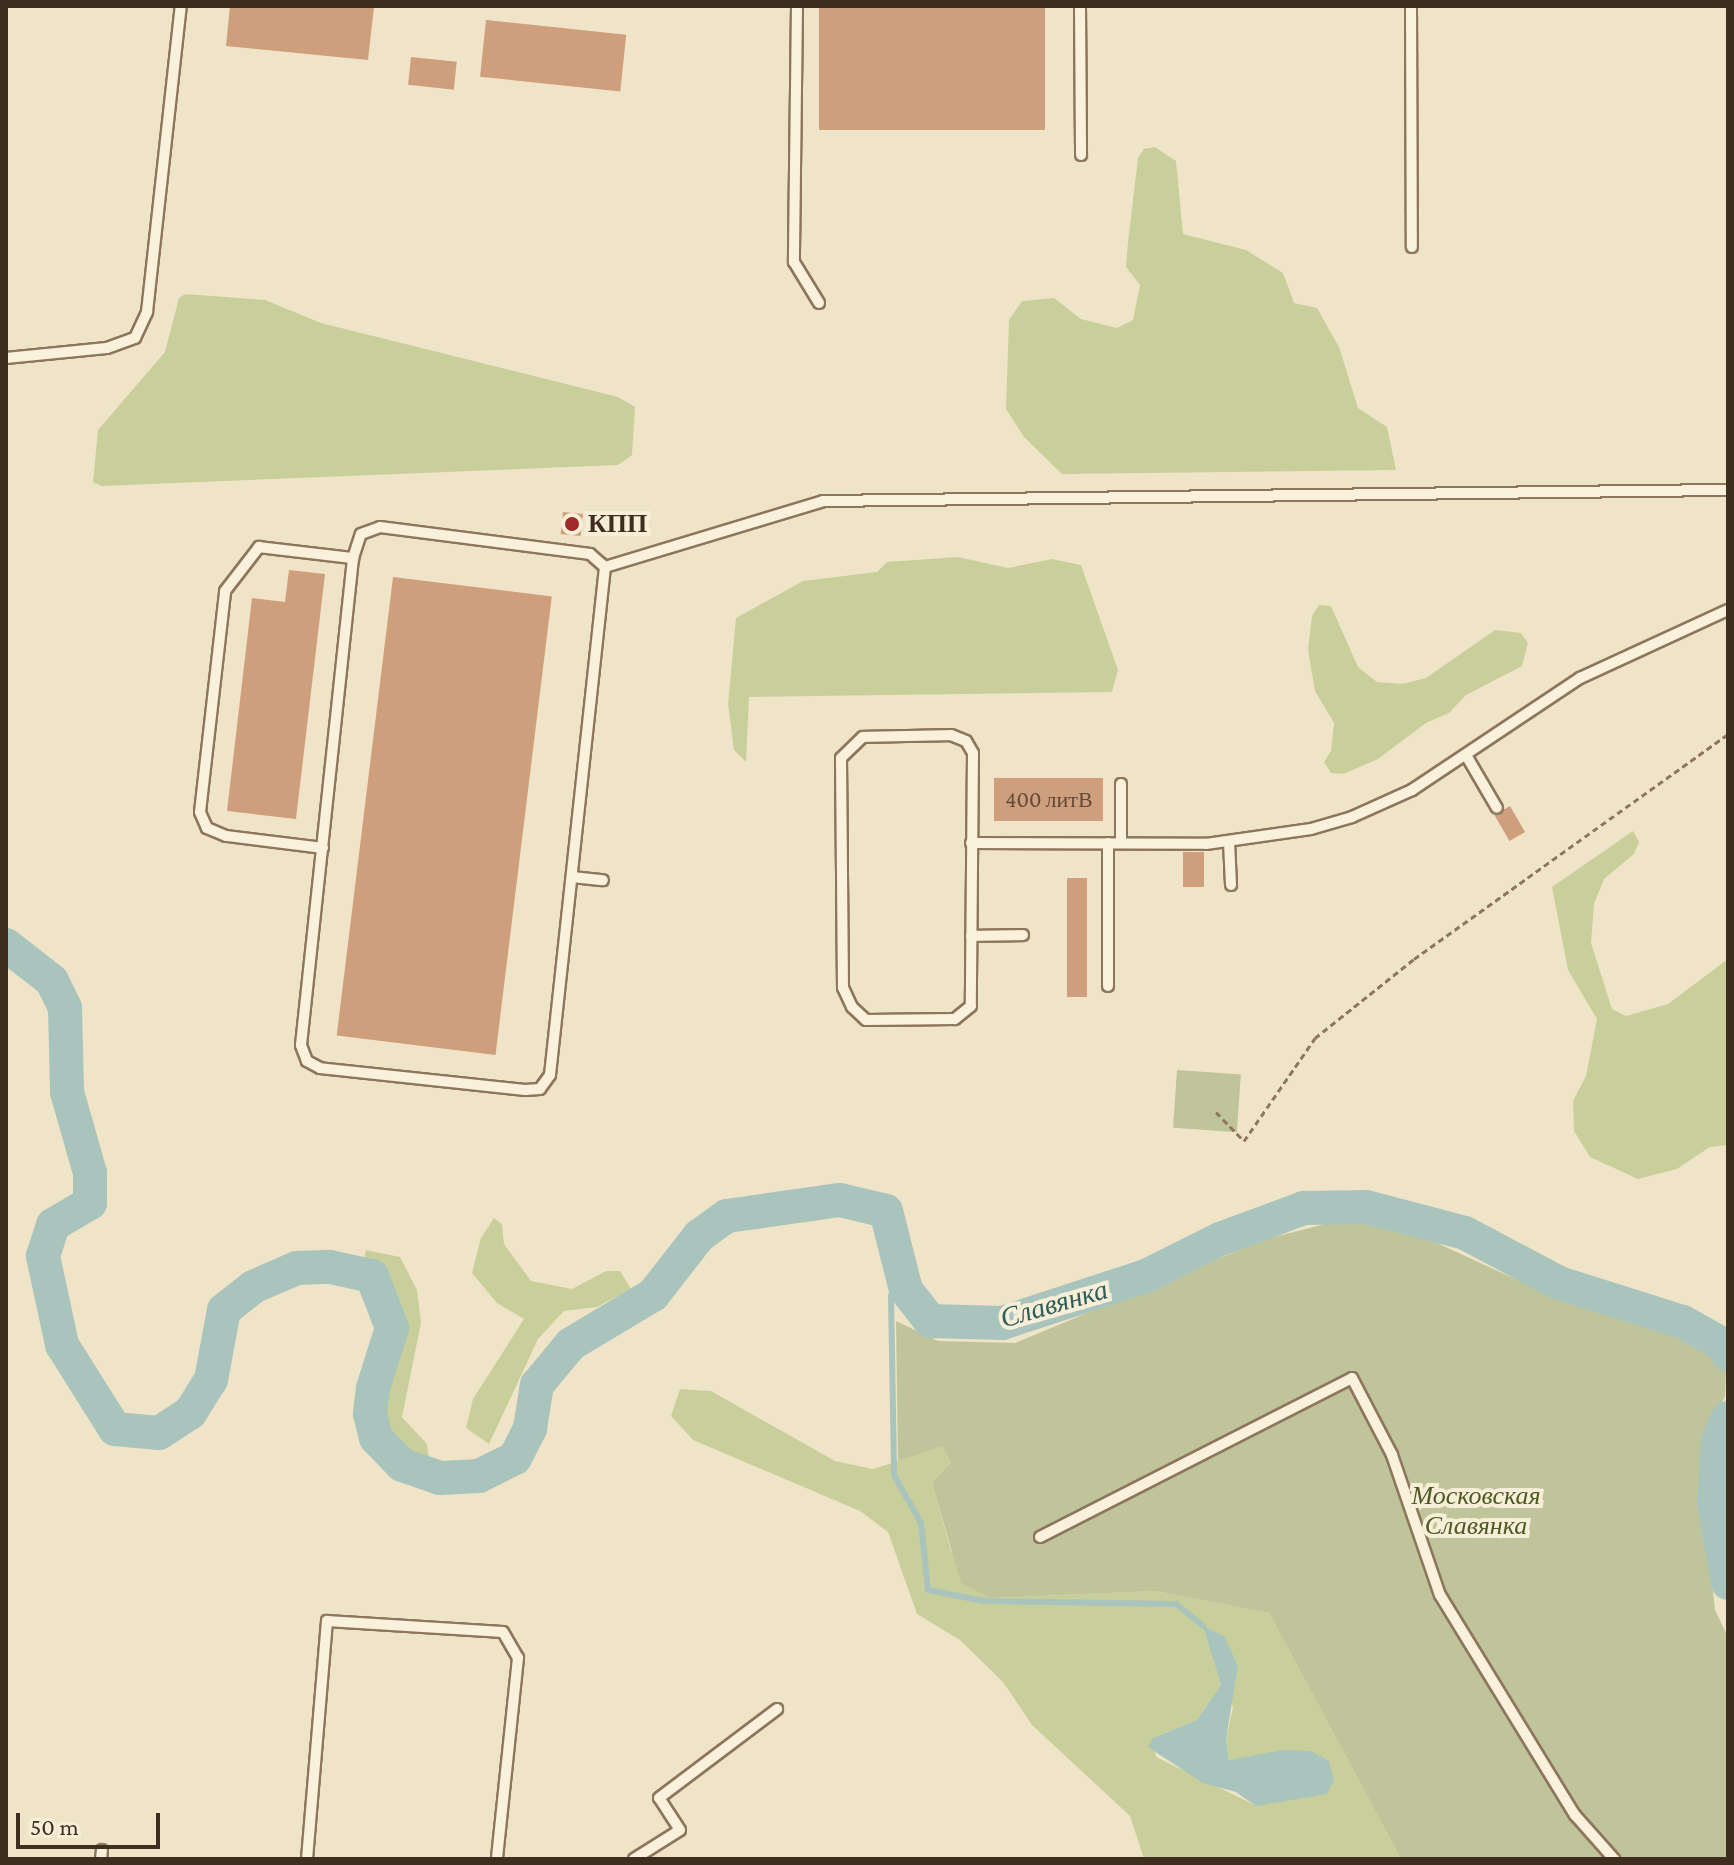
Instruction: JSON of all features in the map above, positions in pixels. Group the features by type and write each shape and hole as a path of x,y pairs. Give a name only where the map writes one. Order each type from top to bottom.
{"lane":[{"path":"6,358 107,348 135,338 147,312 181,6"},
{"path":"797,6 794,262 819,303"},
{"path":"1080,6 1081,155"},
{"path":"1411,6 1412,247"},
{"path":"605,567 823,501 1728,490"},
{"path":"380,527 590,554 605,567 550,1075 540,1089 320,1068 307,1061 301,1045 353,558 361,534 380,527"},
{"path":"323,848 226,836 207,828 200,812 225,591 259,547 353,558"},
{"path":"971,843 1229,842 1352,817 1412,790 1580,678 1728,610"},
{"path":"951,735 966,741 973,753 971,936 971,1006 955,1019 866,1020 852,1007 843,988 841,758 849,746 863,737 951,735"},
{"path":"1466,755 1497,808"},
{"path":"1121,784 1121,843"},
{"path":"1229,842 1231,885"},
{"path":"1108,843 1108,986"},
{"path":"572,877 603,880"},
{"path":"971,936 1023,935"},
{"path":"1040,1537 1352,1378 1392,1455 1440,1595 1575,1815 1614,1859"},
{"path":"307,1859 327,1621 503,1632 518,1658 497,1859"},
{"path":"634,1859 680,1830 659,1798 777,1709"}],"path":[{"path":"1216,1112 1244,1141 1315,1038 1414,959 1728,734"}],"green space":[{"path":"1155,147 1176,161 1183,234 1246,250 1283,273 1294,303 1317,308 1339,347 1358,408 1387,427 1396,470 1062,474 1024,437 1006,409 1009,320 1022,301 1054,298 1081,319 1117,328 1133,320 1140,285 1126,267 1138,158 1144,149"},
{"path":"185,294 265,300 321,323 618,397 635,407 632,455 618,465 102,486 93,482 98,430 165,352 179,298"},
{"path":"958,557 1008,568 1052,559 1081,565 1118,670 1112,692 749,697 746,762 734,750 728,704 736,618 803,581 877,572 887,562"},
{"path":"1319,605 1331,606 1358,667 1377,682 1402,684 1426,678 1495,630 1521,633 1528,643 1522,666 1466,695 1449,713 1426,723 1378,759 1343,774 1331,773 1324,762 1331,751 1334,723 1315,691 1308,650 1312,616"},
{"path":"1633,831 1639,842 1634,854 1604,879 1594,904 1591,943 1612,1009 1626,1016 1668,1004 1728,959 1728,1145 1710,1147 1677,1169 1638,1179 1590,1157 1574,1131 1573,1101 1586,1076 1597,1019 1568,970 1552,887"},
{"path":"1177,1070 1241,1074 1237,1132 1173,1128"},
{"path":"494,1218 502,1224 504,1244 531,1281 572,1289 606,1271 620,1271 631,1289 597,1307 564,1311 538,1339 489,1444 466,1428 473,1399 524,1319 497,1303 472,1273 481,1238"},
{"name":"Московская Славянка","path":"1345,1219 1413,1232 1539,1290 1680,1326 1707,1345 1726,1369 1725,1396 1708,1436 1706,1531 1715,1610 1728,1637 1728,1859 1401,1859 1269,1613 1155,1591 990,1598 961,1583 932,1483 951,1462 942,1447 898,1461 896,1321 938,1341 1015,1343 1266,1239"},
{"path":"366,1250 400,1257 417,1290 421,1323 402,1417 427,1444 429,1459 409,1459 384,1433 380,1395 397,1352 398,1309 381,1274 362,1267"},
{"path":"680,1389 711,1391 835,1461 873,1469 942,1447 951,1462 932,1483 951,1551 990,1598 1155,1591 1269,1613 1401,1859 1144,1859 1130,1816 1032,1725 1003,1682 960,1640 917,1614 888,1532 860,1511 693,1440 671,1416","holes":["1204,1628 1233,1707 1226,1739 1229,1760 1252,1757 1257,1806 1156,1757 1153,1738 1197,1720 1221,1685"]}],"water":[{"path":"1203,1626 1224,1636 1238,1666 1226,1739 1229,1760 1283,1750 1311,1751 1329,1761 1334,1780 1327,1794 1256,1806 1236,1792 1203,1783 1148,1747 1153,1738 1197,1720 1221,1685"}],"building":[{"path":"230,6 374,7 368,60 226,46"},
{"path":"819,6 1045,6 1045,130 819,130"},
{"path":"486,20 626,35 620,91 480,77"},
{"path":"411,57 457,62 454,90 408,85"},
{"name":"КПП","path":"563,512 583,514 581,536 561,534"},
{"path":"289,570 325,574 296,819 227,811 252,598 285,602"},
{"path":"393,577 552,596 496,1055 337,1036"},
{"path":"994,778 1103,778 1103,821 994,821"},
{"path":"1510,806 1525,832 1509,841 1494,815"},
{"path":"1183,852 1204,852 1204,887 1183,887"},
{"path":"1067,878 1087,878 1087,997 1067,997"}],"waterway":[{"name":"Славянка","path":"6,945 52,981 65,1008 67,1092 90,1173 90,1203 53,1225 43,1256 62,1345 115,1429 159,1433 190,1413 211,1380 224,1310 253,1287 297,1268 330,1267 372,1276 392,1328 373,1388 370,1414 376,1438 402,1465 440,1478 479,1476 515,1458 530,1428 537,1385 571,1344 653,1295 699,1236 727,1216 840,1200 886,1211 906,1290 930,1321 1002,1323 1146,1276 1220,1239 1304,1208 1366,1207 1465,1233 1559,1283 1683,1322 1722,1344 1728,1354"},
{"path":"903,1277 891,1296 894,1475 921,1523 928,1590 984,1601 1176,1604 1203,1626"},
{"name":"Славянка","path":"1728,1418 1718,1442 1714,1502 1728,1583"}],"place":[{"name":"КПП","path":"572,524"}]}
